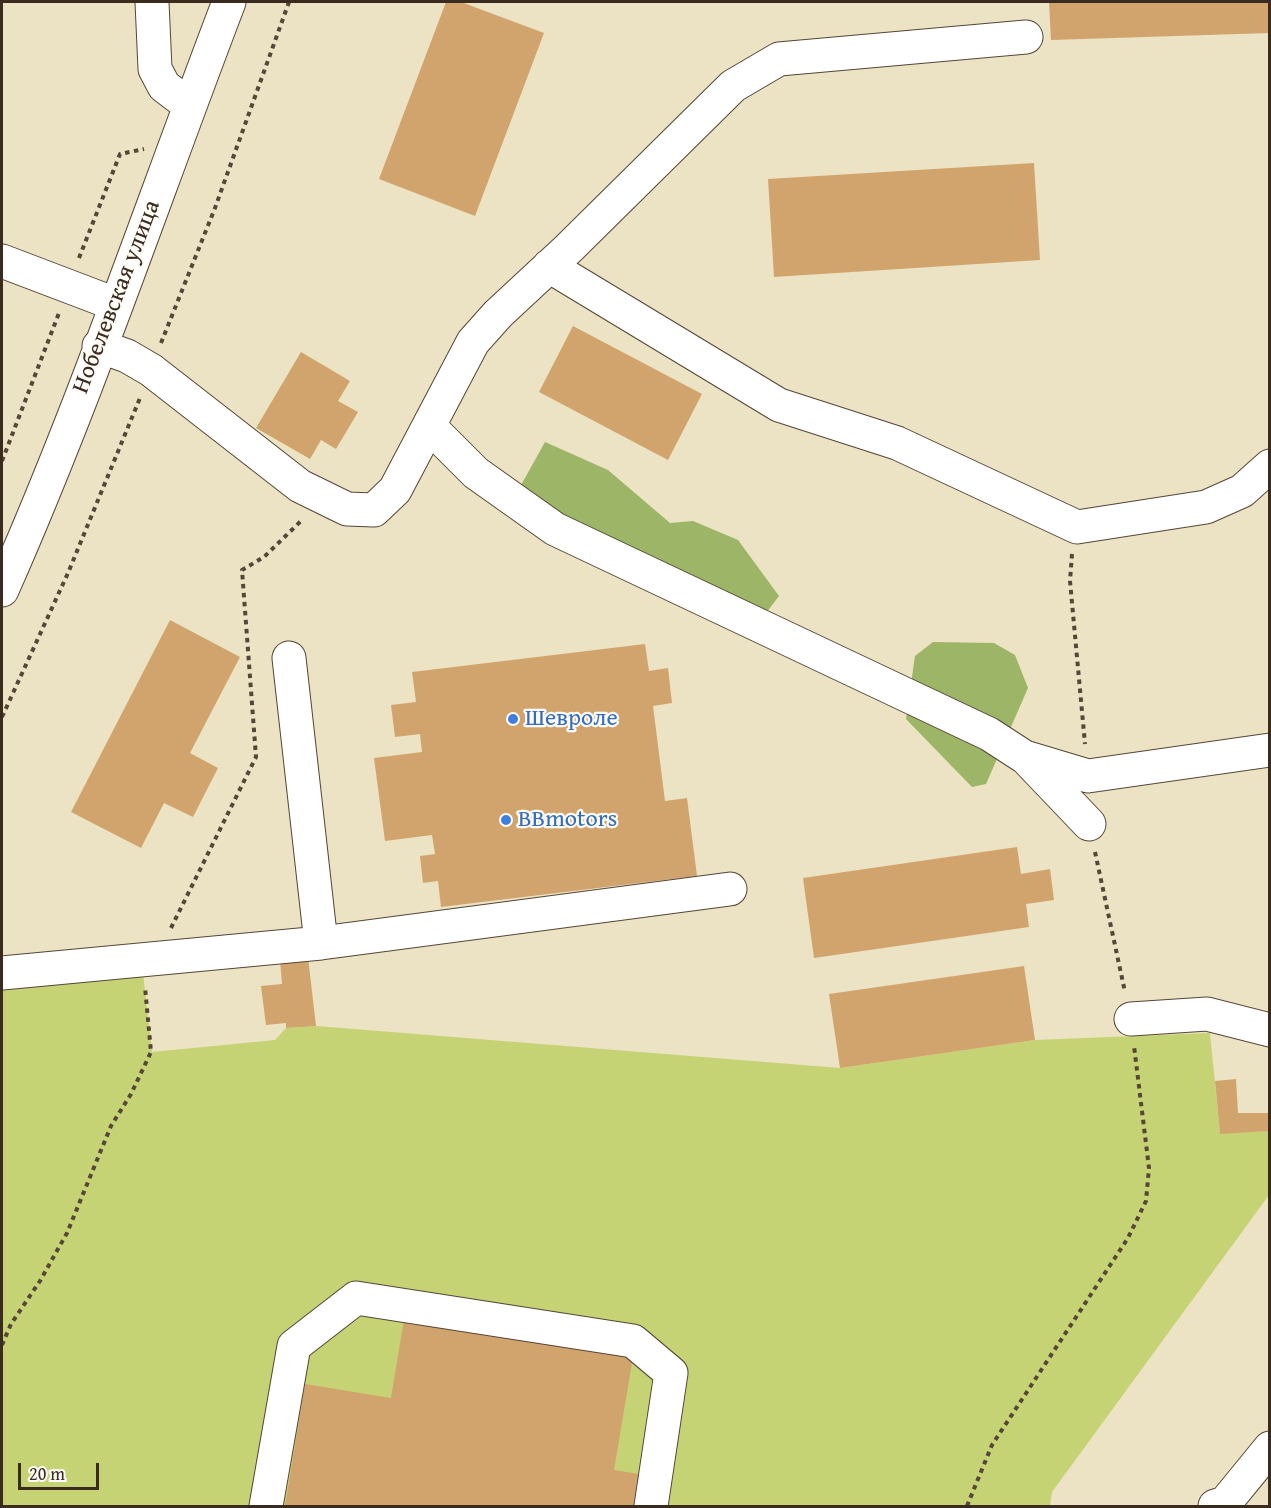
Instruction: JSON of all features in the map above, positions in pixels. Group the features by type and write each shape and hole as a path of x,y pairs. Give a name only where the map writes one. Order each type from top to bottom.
{"street":[{"path":"152,2 155,69 164,86 189,105"},
{"name":"Нобелевская улица","path":"2,590 99,346 229,2"},
{"path":"99,346 127,356 151,370 300,486 347,509 374,510 395,490 473,342 734,86 779,59 1026,37"},
{"path":"2,261 115,304"},
{"path":"549,266 779,405 897,442 1077,527 1206,507 1242,490 1269,466"},
{"path":"430,427 476,473 555,529 979,729 1026,758 1089,824"},
{"path":"289,658 321,943"},
{"path":"1026,758 1088,776 1269,750"},
{"path":"2,973 321,943 730,889"},
{"path":"1131,1019 1207,1014 1269,1030"},
{"path":"266,1506 294,1346 356,1298 633,1341 671,1374 651,1506"},
{"path":"1215,1506 1225,1503 1269,1448"}],"path":[{"path":"2,717 68,573 151,370 215,208 289,2"},
{"path":"2,1345 11,1324 40,1281 67,1233 111,1126 131,1094 151,1052 143,974 154,958 256,757 242,570 264,557 312,511 330,500"},
{"path":"1077,527 1072,550 1070,581 1088,776"},
{"path":"967,1506 992,1445 1128,1238 1146,1201 1149,1168 1131,1019 1089,824"}],"green space":[{"path":"545,442 608,470 670,523 693,521 738,540 779,596 766,613 567,523 520,487"},
{"path":"933,642 994,643 1015,655 1028,688 986,784 972,787 906,719 915,656"},
{"path":"143,973 152,1052 275,1040 286,1028 316,1026 840,1068 1035,1040 1210,1033 1220,1133 1269,1131 1269,1195 1052,1492 1050,1506 2,1506 2,985"}],"building":[{"path":"446,2 461,2 544,33 475,216 379,179"},
{"path":"1049,2 1270,2 1270,33 1051,40"},
{"path":"1034,163 1040,260 774,277 768,179"},
{"path":"573,326 702,394 668,460 539,392"},
{"path":"301,352 350,381 338,401 358,412 336,449 321,440 310,459 256,428"},
{"path":"170,620 240,657 190,753 218,768 193,817 164,803 141,848 71,812"},
{"path":"645,644 649,671 668,668 672,703 653,706 665,801 687,798 697,876 441,907 438,881 423,883 420,856 435,854 432,835 385,841 374,758 422,752 420,734 395,737 391,705 416,702 412,672"},
{"path":"1017,847 1021,874 1050,869 1054,900 1026,904 1029,927 814,958 803,878"},
{"path":"308,957 316,1026 286,1028 286,1023 266,1025 261,986 282,984 280,960"},
{"path":"1024,966 1035,1040 840,1068 829,994"},
{"path":"1236,1079 1238,1113 1270,1113 1270,1131 1220,1134 1215,1081"},
{"path":"404,1319 633,1357 614,1470 639,1474 634,1506 285,1506 305,1384 391,1398"}],"place":[{"name":"Шевроле","path":"513,719"},
{"name":"BBmotors","path":"506,820"}]}
